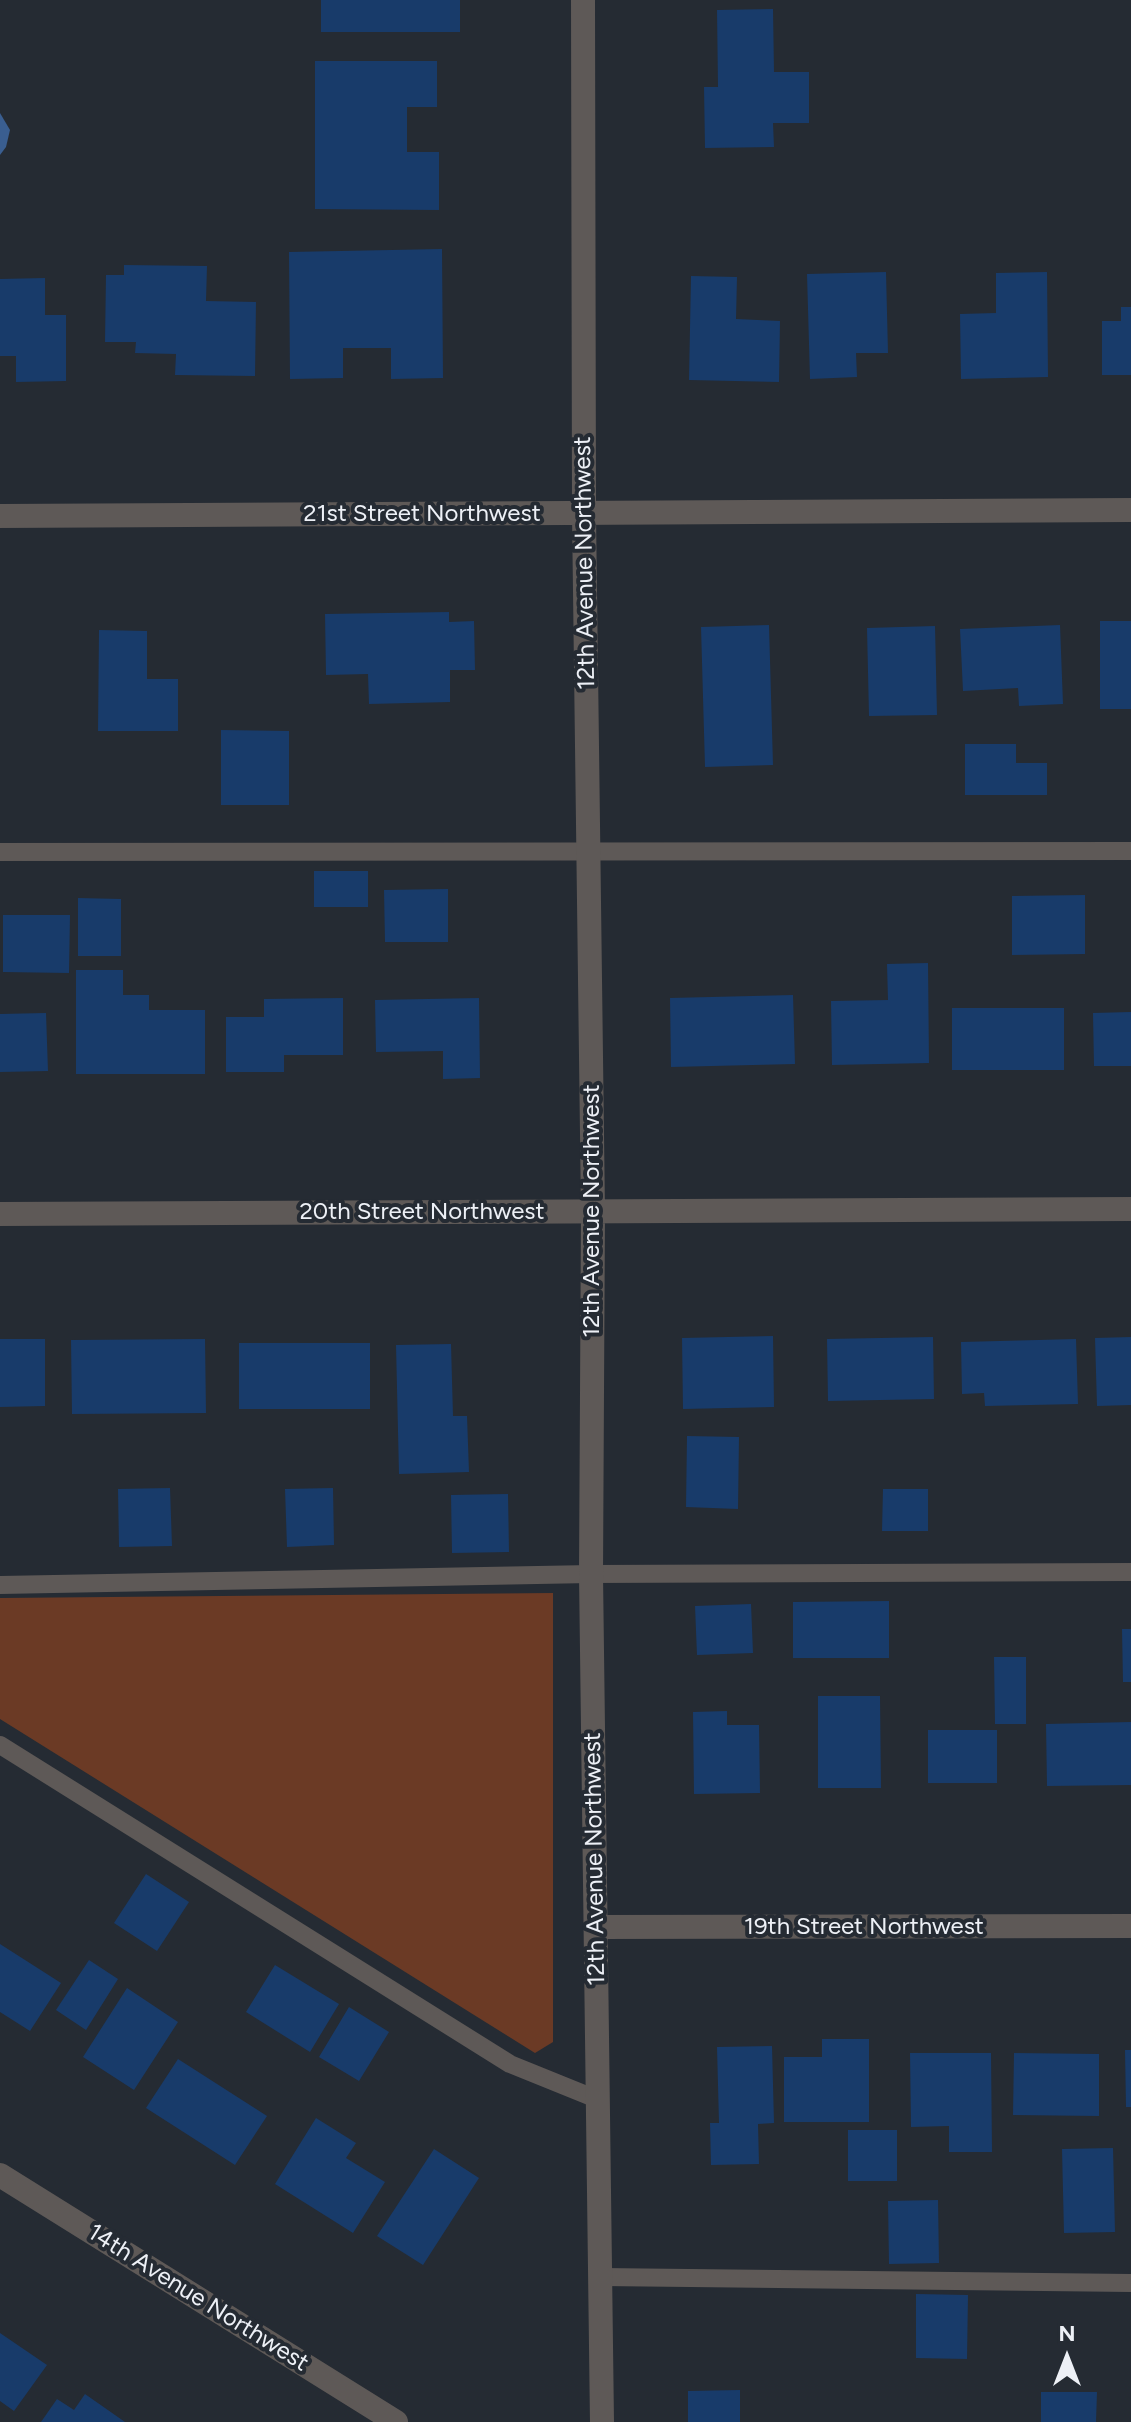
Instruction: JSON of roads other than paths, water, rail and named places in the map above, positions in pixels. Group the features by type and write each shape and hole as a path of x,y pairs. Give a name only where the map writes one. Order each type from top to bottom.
{"street":[{"name":"12th Avenue Northwest","path":"583,0 584,514 593,1211 591,1574 602,2422"},
{"name":"21st Street Northwest","path":"0,516 1131,510"},
{"name":"20th Street Northwest","path":"0,1214 1131,1209"},
{"name":"19th Street Northwest","path":"596,1927 1131,1926"},
{"name":"14th Avenue Northwest","path":"0,2175 396,2422"}],"lane":[{"path":"0,852 1131,851"},
{"path":"0,1585 591,1574 1131,1572"},
{"path":"0,1745 510,2064 599,2100"},
{"path":"601,2277 1131,2283"}],"water":[{"path":"0,113 10,130 6,147 0,155"}]}
